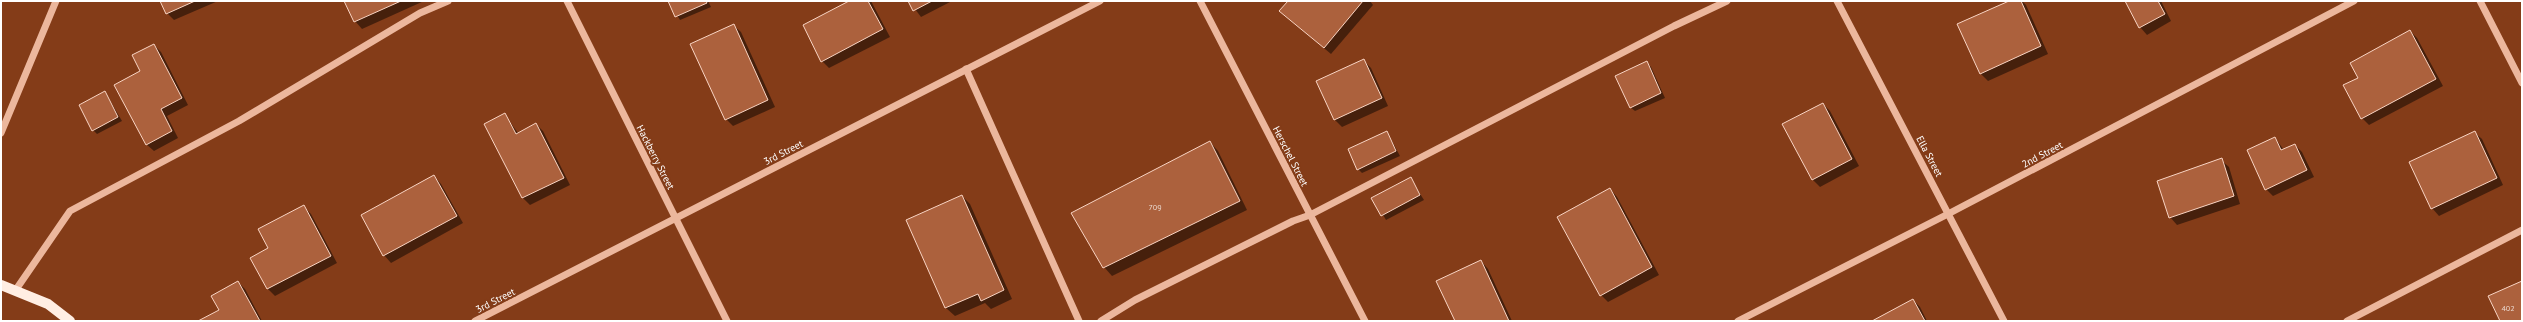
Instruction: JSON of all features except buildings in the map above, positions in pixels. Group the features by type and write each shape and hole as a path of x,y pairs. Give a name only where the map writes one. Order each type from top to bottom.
{"main road":[{"path":"1,285 48,304 70,321"}],"street":[{"path":"1,133 56,1"},
{"path":"15,291 70,211 239,121 420,13 448,1"},
{"name":"Hackberry Street","path":"566,1 727,321"},
{"name":"3rd Street","path":"475,321 1100,1"},
{"name":"Herschel Street","path":"1200,1 1365,321"},
{"path":"1101,321 1135,300 1293,221 1310,215 1674,26 1727,1"},
{"name":"Ella Street","path":"1837,1 2004,321"},
{"name":"2nd Street","path":"1738,321 1948,214 2354,1"},
{"path":"2480,1 2522,83"},
{"path":"966,69 1079,321"},
{"path":"2348,321 2522,230"}]}
